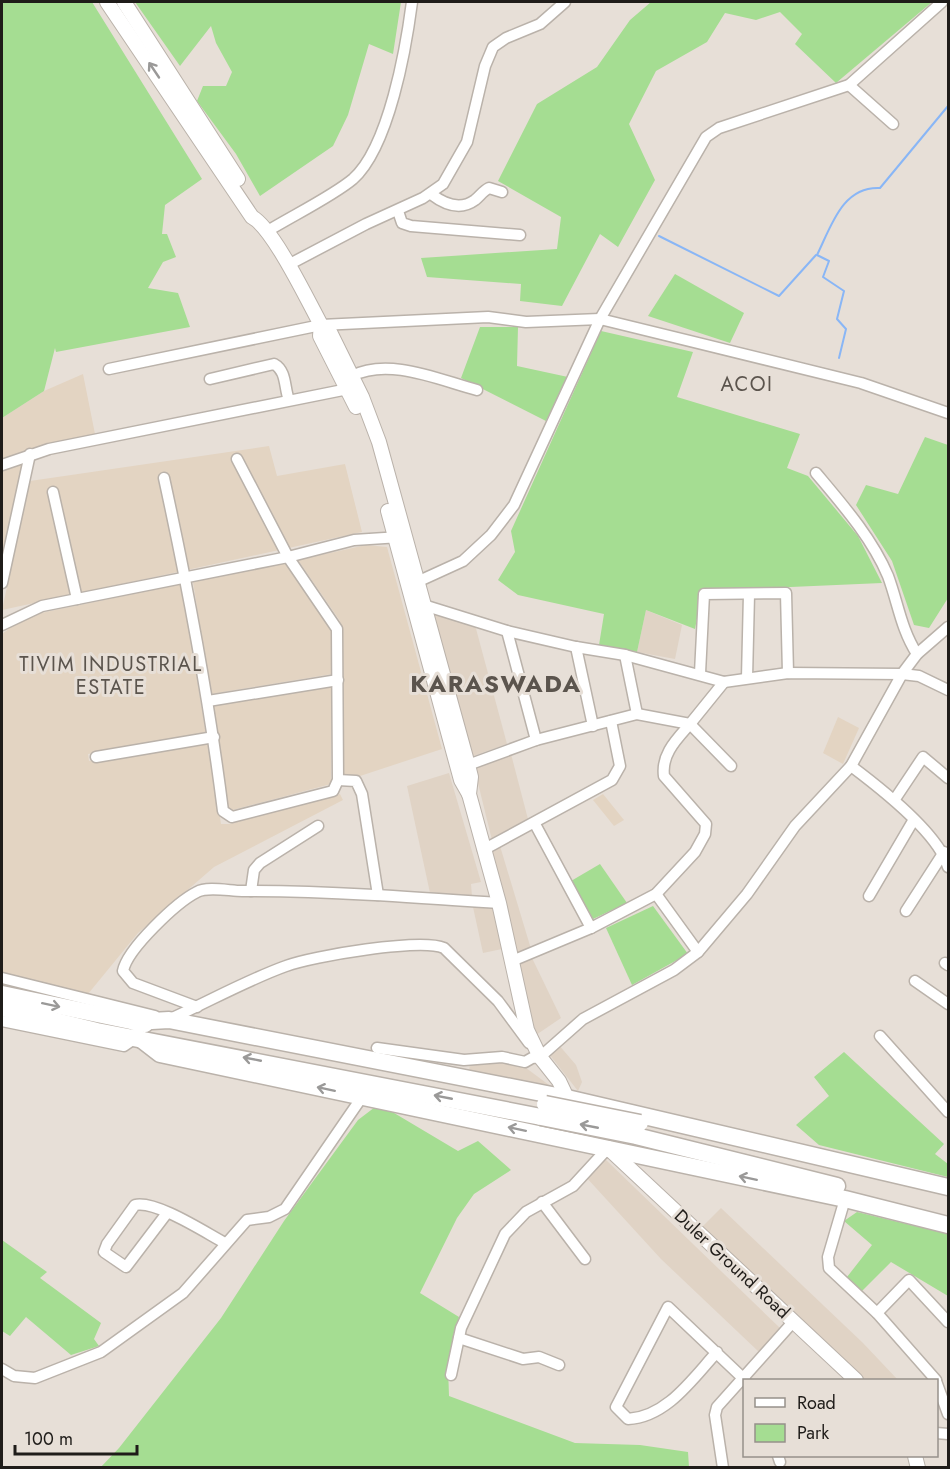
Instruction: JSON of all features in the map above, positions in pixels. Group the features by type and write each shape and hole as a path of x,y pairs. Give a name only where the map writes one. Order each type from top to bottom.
{"highway":[{"path":"2,994 136,1030 543,1110 948,1197"},
{"path":"2,1008 97,1030 136,1030 169,1020 567,1098 948,1187"},
{"path":"136,1030 160,1054 845,1199 948,1225"},
{"path":"558,1137 567,1098"},
{"path":"608,1148 617,1110"},
{"path":"638,1130 948,1214"}],"main road":[{"path":"108,2 252,217 262,226 288,265 321,325 329,330 350,382 363,397 379,442 399,537 461,780 469,794 499,903 527,1030 540,1057 559,1081 567,1098"},
{"path":"124,2 248,194 258,212 262,226"},
{"path":"399,537 417,582 417,603 468,765 471,777 469,794"},
{"name":"Duler Ground Road","path":"608,1148 855,1379"}],"street":[{"path":"262,226 353,179 370,157 390,104 406,41 412,2"},
{"path":"288,265 366,224 431,194 450,175 467,142 485,66 493,47 506,38 540,24 565,2"},
{"path":"417,582 463,561 491,535 514,505 600,319 706,137 719,128 849,85 942,2"},
{"path":"849,85 893,124"},
{"path":"431,194 446,204 459,206 475,200 489,188 502,192"},
{"path":"398,211 402,222 411,226 520,235"},
{"path":"110,369 321,325 488,317 526,322 600,319 861,383 948,413"},
{"path":"210,379 274,364 283,373 289,400"},
{"path":"2,465 30,454 289,400 350,382 376,367 402,371 477,390"},
{"path":"2,583 30,454"},
{"path":"164,478 186,577 208,701 223,811 232,817 333,791 338,780 337,629 288,557 237,459"},
{"path":"816,473 846,509 872,547 887,576 905,635 917,654"},
{"path":"53,492 77,599"},
{"path":"2,625 42,606 288,557 354,540 399,537"},
{"path":"700,673 704,594 786,593 788,673"},
{"path":"747,678 749,594"},
{"path":"417,603 507,631 576,648 625,655 700,673 724,682 788,673 902,674 919,676 948,690"},
{"path":"377,1048 464,1060 502,1057 525,1062 540,1057 583,1019 674,970 698,952 747,894 795,826 851,766 902,674 917,654 948,627"},
{"path":"507,631 536,740"},
{"path":"576,648 593,726"},
{"path":"625,655 637,714"},
{"path":"208,701 338,680"},
{"path":"512,961 591,928 656,894 695,852 705,834 706,824 702,816 664,776 662,766 673,743 724,682"},
{"path":"468,765 536,740 637,714 690,724 730,766"},
{"path":"483,850 535,824 612,780 620,766 611,721"},
{"path":"96,757 214,737"},
{"path":"895,799 923,758 948,778"},
{"path":"851,766 895,799 944,852 948,867"},
{"path":"338,780 357,781 362,794 378,895"},
{"path":"869,896 913,821"},
{"path":"535,824 591,928"},
{"path":"251,891 254,870 260,863 318,826"},
{"path":"906,911 944,852"},
{"path":"197,1007 133,983 125,976 124,964 170,913 198,891 378,895 499,903"},
{"path":"656,894 698,952"},
{"path":"2,978 169,1020 287,965 401,944 433,943 444,948 498,1001 540,1057"},
{"path":"915,981 948,1004"},
{"path":"2,1021 124,1046 136,1030"},
{"path":"880,1036 948,1112"},
{"path":"462,1078 464,1060"},
{"path":"2,1369 14,1376 35,1378 101,1352 183,1293 247,1220 269,1217 285,1209 362,1097"},
{"path":"451,1375 461,1328 505,1234 526,1212 573,1186 608,1148"},
{"path":"845,1199 828,1257 829,1268 877,1313 934,1379"},
{"path":"542,1202 585,1259"},
{"path":"167,1214 126,1267 104,1252 107,1244 135,1205 142,1203 167,1214 225,1243"},
{"path":"877,1313 909,1280 948,1322"},
{"path":"717,1352 671,1401 642,1418 628,1419 616,1407 668,1307 717,1352 744,1378 793,1322"},
{"path":"459,1338 523,1359 539,1357 559,1365"},
{"path":"723,1467 715,1415 717,1407 743,1379"},
{"path":"938,1386 948,1414"}],"shaded area":[{"path":"83,374 95,434 2,460 2,418 44,391"},
{"path":"269,446 277,476 345,464 362,532 2,610 30,481"},
{"path":"24,463 2,556 2,470"},
{"path":"366,545 387,547 442,749 357,777 344,774 340,621 298,560"},
{"path":"286,562 332,628 332,674 211,694 193,582"},
{"path":"182,584 206,735 88,754 89,761 208,743 221,824 229,824 340,794 343,800 214,867 138,933 88,994 2,972 2,634 26,616"},
{"path":"430,609 475,625 507,744 473,756"},
{"path":"646,610 682,625 675,659 637,652"},
{"path":"332,685 331,784 229,811 212,706"},
{"path":"838,717 859,728 843,764 823,753"},
{"path":"511,754 529,823 492,840 474,767"},
{"path":"449,773 481,882 471,884 472,896 430,893 407,786"},
{"path":"603,794 624,820 614,826 593,800"},
{"path":"500,846 531,949 517,953 490,851"},
{"path":"493,905 502,949 483,953 473,907"},
{"path":"532,958 561,1018 536,1035 520,964"},
{"path":"558,1044 576,1065 582,1082 578,1091 549,1054"},
{"path":"470,1061 501,1061 522,1065 549,1085 549,1090 469,1075"},
{"path":"604,1158 781,1329 759,1352 661,1259 585,1176"},
{"path":"721,1208 863,1343 897,1379 864,1379 701,1228"}],"green space":[{"path":"2,2 92,2 202,179 165,205 162,234 167,234 176,257 163,262 148,288 178,293 190,327 56,352 55,348 44,391 2,418"},
{"path":"135,2 401,2 393,54 369,44 348,115 333,146 260,196 236,154 197,101 203,86 226,86 232,72 216,43 211,26 180,66"},
{"path":"651,2 932,2 836,83 795,44 802,34 780,12 756,20 725,13 707,42 656,71 629,124 655,180 618,247 600,234 562,306 520,301 521,284 427,277 421,258 557,249 561,217 498,181 537,104 597,67 630,20"},
{"path":"675,274 744,313 730,343 648,316"},
{"path":"480,327 518,327 517,366 568,377 546,421 461,378"},
{"path":"601,331 693,352 677,397 800,434 787,468 808,476 858,536 882,583 702,591 695,629 646,610 637,652 599,645 604,614 518,595 498,580 515,552 511,531"},
{"path":"925,437 948,445 948,598 929,628 914,625 892,561 856,505 866,485 898,494"},
{"path":"600,864 627,903 593,919 571,881"},
{"path":"653,906 688,954 632,985 606,928"},
{"path":"844,1052 944,1144 935,1154 948,1164 948,1177 819,1145 796,1125 829,1096 814,1077"},
{"path":"379,1104 458,1151 478,1141 511,1170 474,1194 457,1218 420,1293 459,1317 448,1367 449,1396 575,1443 640,1445 688,1452 689,1467 100,1468 119,1448 221,1318 284,1221 358,1120"},
{"path":"857,1212 948,1234 948,1296 891,1262 862,1291 847,1277 872,1245 844,1221"},
{"path":"2,1240 47,1272 40,1278 101,1323 94,1339 99,1346 71,1355 26,1317 10,1336 2,1331"}],"waterway":[{"path":"839,358 846,329 837,319 844,291 823,277 829,261 817,255 833,221 847,201 867,189 880,188 948,106"},
{"path":"659,236 779,296 816,255"}],"district":[{"name":"ACOI","path":"747,384"},
{"name":"TIVIM INDUSTRIAL ESTATE","path":"111,676"},
{"name":"KARASWADA","path":"496,684"}]}
